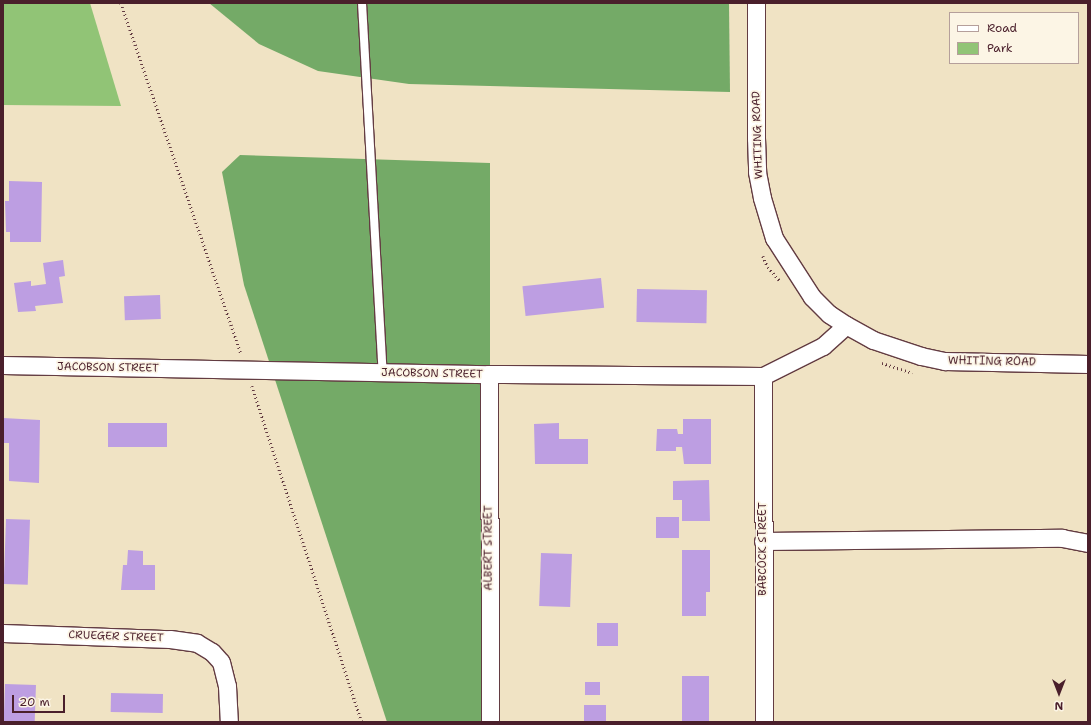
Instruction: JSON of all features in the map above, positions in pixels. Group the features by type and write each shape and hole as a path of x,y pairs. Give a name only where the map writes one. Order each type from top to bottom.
{"street":[{"name":"WHITING ROAD","path":"756,3 758,172 768,221 782,252 812,297 829,314 846,326 900,350 945,361 1088,364"},
{"name":"JACOBSON STREET","path":"3,365 383,373 763,376 823,346 846,326"},
{"name":"ALBERT STREET","path":"489,374 490,722"},
{"name":"BABCOCK STREET","path":"763,376 764,722"},
{"path":"763,540 1062,538 1088,543"},
{"name":"CRUEGER STREET","path":"3,633 170,639 196,643 212,652 221,662 227,686 230,722"}],"lane":[{"path":"362,3 383,373"}],"green space":[{"path":"3,3 90,3 121,106 3,105"},
{"path":"209,3 729,3 730,92 409,84 318,71 259,44"},
{"path":"240,155 490,163 490,722 387,722 244,285 222,172"}],"building":[{"path":"9,181 42,182 41,242 10,242 10,232 6,232 5,201 9,201"},
{"path":"63,260 65,276 59,277 63,303 35,306 36,311 18,312 14,283 31,281 31,286 46,284 43,263"},
{"path":"601,278 604,308 526,316 522,286"},
{"path":"637,289 707,290 706,323 636,322"},
{"path":"160,295 161,319 125,320 124,296"},
{"path":"3,418 40,420 39,483 9,481 9,443 3,443"},
{"path":"683,419 711,419 711,464 684,464 682,447 676,447 676,451 656,451 657,429 677,429 678,434 683,434"},
{"path":"108,423 167,423 167,447 108,447"},
{"path":"559,423 559,439 588,439 588,464 535,464 534,424"},
{"path":"709,480 710,521 682,521 682,500 673,500 673,481"},
{"path":"656,517 679,517 679,538 656,538"},
{"path":"6,519 30,520 28,585 4,584"},
{"path":"128,550 143,551 143,565 155,565 155,590 121,590 123,565 127,565"},
{"path":"682,550 710,550 710,592 706,592 706,616 682,616"},
{"path":"541,553 572,554 570,607 539,606"},
{"path":"597,623 618,623 618,646 597,646"},
{"path":"682,676 709,676 709,722 682,722"},
{"path":"585,682 600,682 600,695 585,695"},
{"path":"5,684 36,685 35,722 4,722"},
{"path":"111,693 163,694 163,713 111,712"},
{"path":"584,705 606,705 606,722 584,722"}]}
